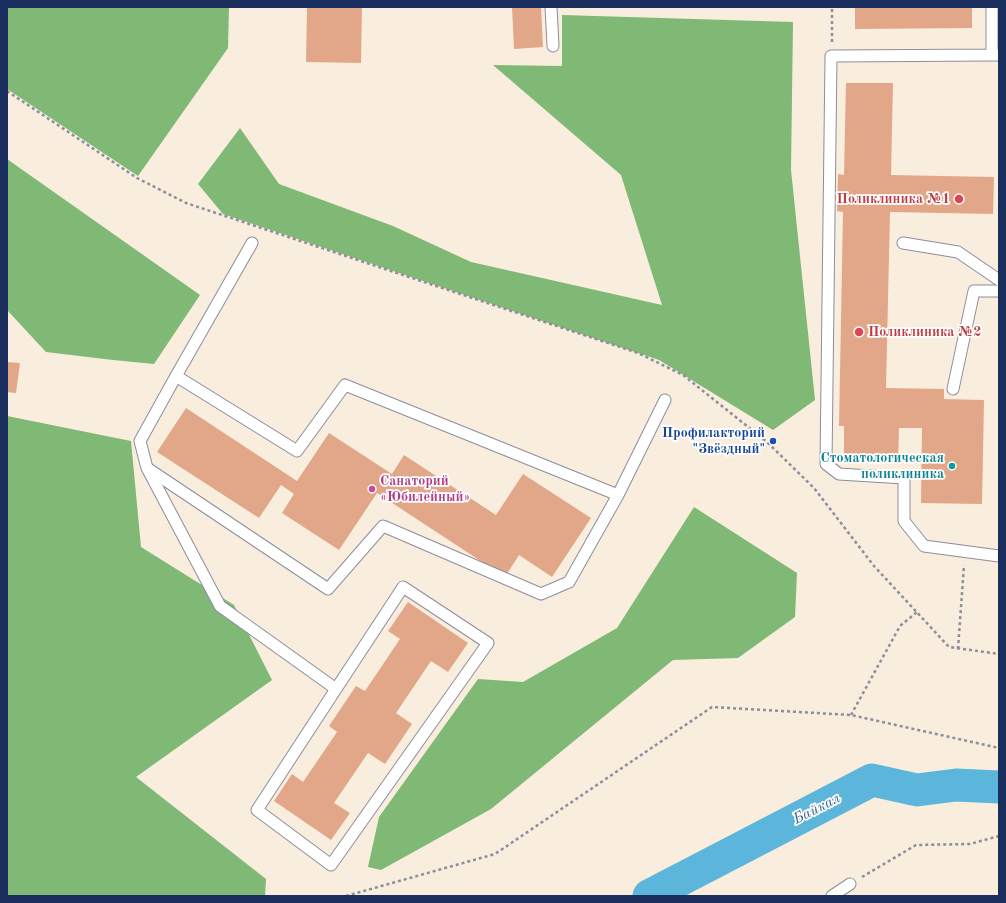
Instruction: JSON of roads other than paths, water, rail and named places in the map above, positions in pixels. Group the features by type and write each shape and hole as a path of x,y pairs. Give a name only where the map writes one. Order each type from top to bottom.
{"lane":[{"path":"551,7 553,46"},
{"path":"992,7 996,55 831,56 826,464 839,474 904,478 904,521 924,546 999,556"},
{"path":"252,243 140,441 147,468 220,606 336,689"},
{"path":"903,243 958,252 999,280"},
{"path":"953,389 974,291 999,291"},
{"path":"176,376 298,452 345,385 618,495"},
{"path":"147,468 328,589 383,526 541,594 569,582 618,495 665,400"},
{"path":"403,586 488,643 331,865 257,810 336,689 403,586"},
{"path":"832,896 850,884"}],"waterway":[{"name":"Байкал","path":"649,896 872,780 917,790 956,785 999,787"}],"place":[{"name":"Поликлиника №1","path":"959,199"},
{"name":"Поликлиника №2","path":"859,332"},
{"name":"Профилакторий \"Звёздный\"","path":"773,441"},
{"name":"Стоматологическая поликлиника","path":"952,466"},
{"name":"Санаторий «Юбилейный»","path":"372,489"}]}
